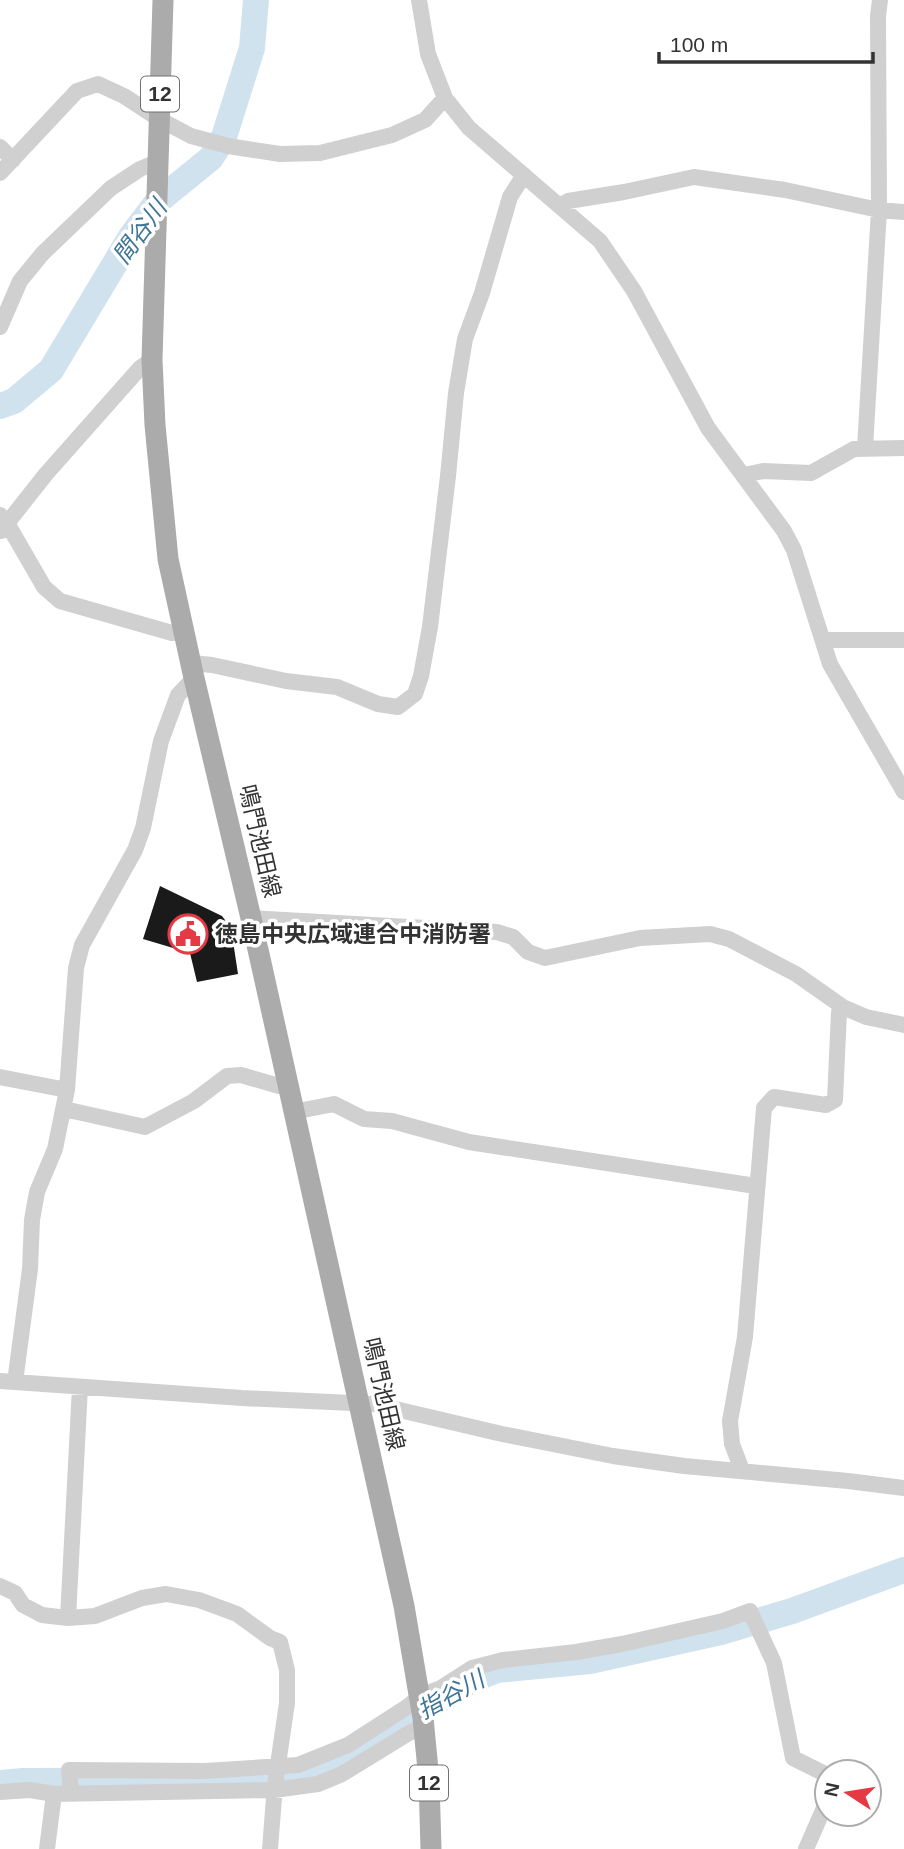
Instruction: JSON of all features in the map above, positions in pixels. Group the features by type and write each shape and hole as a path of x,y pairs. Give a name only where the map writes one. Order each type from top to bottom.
{"main road":[{"name":"鳴門池田線","path":"163,0 152,360 155,425 168,559 404,1606 422,1711 432,1849"}],"street":[{"path":"419,0 428,54 445,98 468,128 600,241 634,291 708,428 784,531 794,550 830,664 904,792"},
{"path":"865,447 879,209 880,0"},
{"path":"0,173 77,91 98,84 124,96 191,136 280,154 320,153 392,135 425,120 445,98"},
{"path":"0,147 13,160"},
{"path":"0,327 20,281 43,253 111,188 140,169 159,161"},
{"path":"524,175 510,197 482,293 465,339 456,393 430,627 415,694 398,707 378,704 337,687 286,681 212,665 193,671 178,695 161,741 143,828 135,850 82,945 76,968 64,1109 55,1149 37,1192 32,1220 30,1269 8,1382 242,1398 359,1402 612,1456 904,1488"},
{"path":"560,206 568,201 694,177 785,190 904,212"},
{"path":"152,360 140,368 2,523 44,587 60,601 172,634 185,632"},
{"path":"744,475 763,471 811,473 854,449 904,448"},
{"path":"823,639 904,640"},
{"path":"251,918 497,932 513,937 528,951 545,958 640,937 710,934 729,939 796,974 843,1007 866,1017 904,1025"},
{"path":"742,1470 732,1444 730,1420 746,1336 764,1108 774,1097 826,1105 835,1100 839,1012 843,1007"},
{"path":"64,1109 145,1127 194,1101 228,1076 241,1075 288,1086"},
{"path":"0,1077 67,1090"},
{"path":"293,1112 334,1104 364,1119 392,1121 469,1142 756,1186"},
{"path":"68,1618 80,1387"},
{"path":"0,1586 15,1593 23,1605 42,1615 68,1618 95,1616 142,1598 166,1594 199,1600 237,1614 270,1638 280,1642 287,1670 288,1703 276,1778 271,1849"},
{"path":"70,1784 69,1770 205,1771 318,1784 342,1774 409,1733 422,1711 441,1688 472,1668 503,1660 622,1644 723,1621 750,1611 774,1663 793,1759 813,1768"},
{"path":"0,1792 30,1790 54,1794 70,1784 276,1778 298,1765 348,1745 407,1707 422,1711"},
{"path":"47,1849 54,1794"},
{"path":"806,1849 815,1828"}],"building":[{"name":"徳島中央広域連合中消防署","path":"160,886 222,916 231,928 238,974 197,982 190,953 143,939"}],"waterway":[{"name":"間谷川","path":"0,406 14,401 51,370 132,235 157,202 211,158 224,137 252,48 256,0"},
{"name":"指谷川","path":"0,1783 249,1780 306,1775 336,1764 472,1680 497,1670 590,1661 721,1632 792,1611 904,1570"}],"place":[{"name":"徳島中央広域連合中消防署","path":"188,934"}]}
